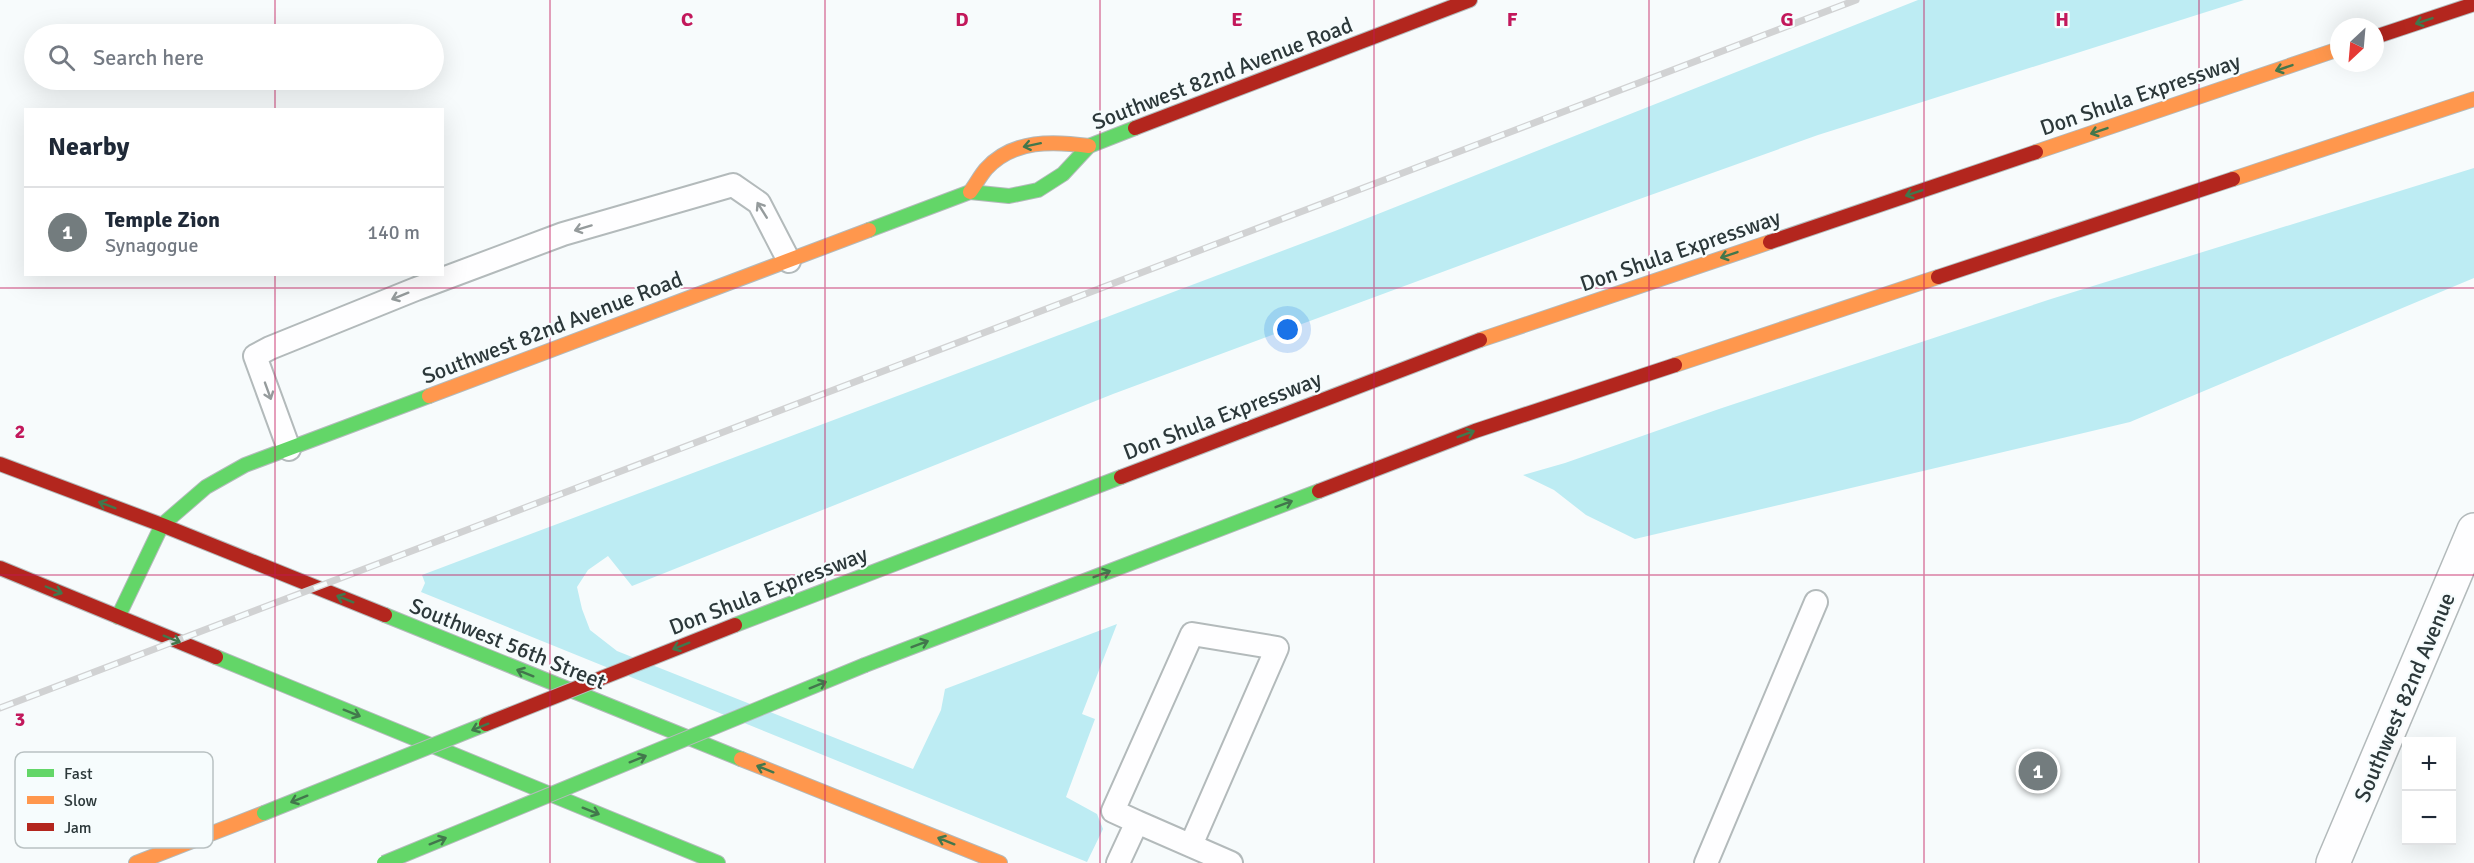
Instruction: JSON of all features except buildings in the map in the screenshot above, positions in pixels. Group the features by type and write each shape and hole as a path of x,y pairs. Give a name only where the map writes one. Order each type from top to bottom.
{"main road":[{"name":"Southwest 82nd Avenue Road","path":"162,525 217,479 245,465 970,192 999,197 1039,190 1062,176 1089,146 1470,0"},
{"path":"2384,34 2474,4"},
{"name":"Don Shula Expressway","path":"213,833 735,625 1450,350 2330,52"},
{"path":"384,863 866,665 1475,430 2474,99"},
{"name":"Southwest 82nd Avenue Road","path":"970,192 989,166 1020,147 1039,142 1089,146"},
{"name":"Southwest 56th Street","path":"0,465 162,525 1000,863"},
{"path":"118,617 162,525"},
{"path":"0,568 718,863"},
{"name":"Don Shula Expressway","path":"136,863 174,848"}],"street":[{"name":"Southwest 82nd Avenue","path":"2333,863 2474,530"}],"lane":[{"path":"289,448 255,356 270,348 563,234 733,185 759,203 789,261"},
{"path":"1706,863 1816,602"},
{"path":"1191,845 1277,648 1192,634 1113,812 1231,863"},
{"path":"1118,863 1137,822"}],"shaded area":[{"path":"1918,0 2244,0 1818,135 1634,201 1113,394 632,586 608,556 588,570 577,587 590,630 617,651 913,769 941,710 945,689 1117,624 1082,714 1095,719 1066,797 1097,814 1103,829 1087,862 421,592 425,583 422,575 1335,231"},
{"path":"2474,168 2474,278 2130,422 1635,539 1586,515 1554,490 1523,475 1565,463 1719,409 2051,299"}],"railway":[{"path":"0,708 1856,0"}],"traffic: fast":[{"path":"869,230 970,192 1009,196 1038,190 1063,174 1089,146 1135,128"},
{"path":"118,617 162,525 206,487 245,465 429,396"},
{"path":"735,625 1121,477"},
{"path":"865,665 1319,491"},
{"path":"385,615 741,759"},
{"path":"216,657 718,863"},
{"path":"384,863 865,665"},
{"path":"264,813 486,724"}],"traffic: slow":[{"path":"2036,152 2330,52"},
{"path":"2233,179 2474,99"},
{"path":"970,192 986,169 997,159 1021,147 1048,143 1089,146"},
{"path":"429,396 869,230"},
{"path":"1480,340 1770,242"},
{"path":"1675,365 1938,277"},
{"path":"741,759 1000,863"},
{"path":"213,833 264,813"},
{"path":"136,863 174,848"}],"traffic: jam":[{"path":"1135,128 1470,0"},
{"path":"2384,34 2474,4"},
{"path":"1770,242 2036,152"},
{"path":"1938,277 2233,179"},
{"path":"1121,477 1480,340"},
{"path":"1319,491 1475,431 1675,365"},
{"path":"0,464 162,525 385,615"},
{"path":"0,568 216,657"},
{"path":"486,724 735,625"}],"place":[{"name":"Temple Zion","path":"2038,771"}]}
